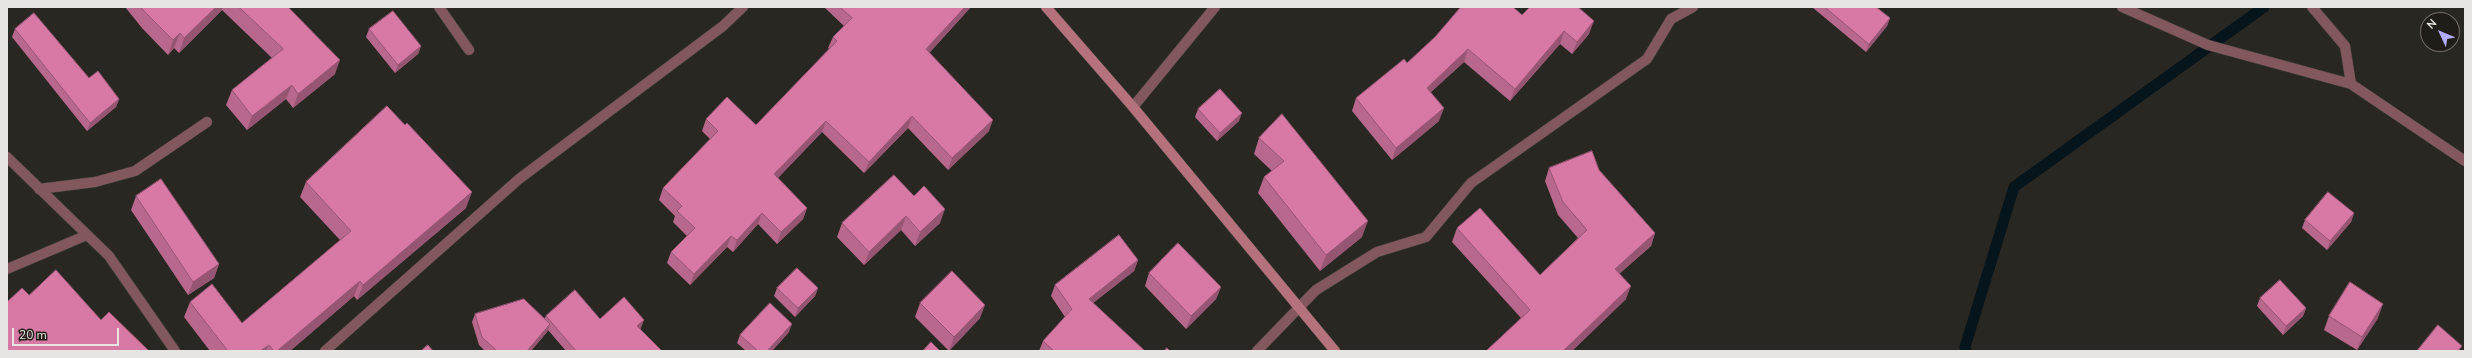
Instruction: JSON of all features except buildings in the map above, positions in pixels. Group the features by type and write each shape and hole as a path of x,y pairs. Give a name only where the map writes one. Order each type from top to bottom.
{"street":[{"path":"439,7 469,50"},
{"path":"325,351 519,179 723,26 743,7"},
{"path":"1046,7 1133,107 1335,351"},
{"path":"1133,107 1215,7"},
{"path":"1257,351 1316,290 1377,252 1426,237 1471,183 1646,59 1671,19 1693,7"},
{"path":"2122,7 2208,45 2351,84 2465,161"},
{"path":"2312,7 2345,46 2351,84"},
{"path":"39,188 95,182 135,171 206,122"},
{"path":"7,157 109,256 174,351"},
{"path":"7,269 87,236"}],"waterway":[{"path":"1966,351 1965,347 2014,187 2264,7"}]}
